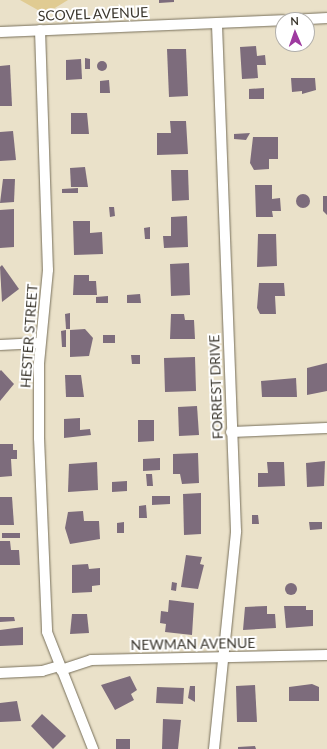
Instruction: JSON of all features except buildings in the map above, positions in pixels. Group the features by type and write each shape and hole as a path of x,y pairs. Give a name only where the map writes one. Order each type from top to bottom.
{"street":[{"path":"315,19 327,18"},
{"name":"SCOVEL AVENUE","path":"0,32 275,20"},
{"name":"FORREST DRIVE","path":"214,749 221,658 236,553 217,24"},
{"name":"HESTER STREET","path":"40,30 48,270 40,343 39,438 47,632 60,668 81,712 93,749"},
{"path":"0,345 40,343"},
{"path":"231,432 327,428"},
{"name":"NEWMAN AVENUE","path":"0,673 42,671 91,660 327,655"}],"shaded area":[{"path":"20,0 68,0 45,14"}]}
